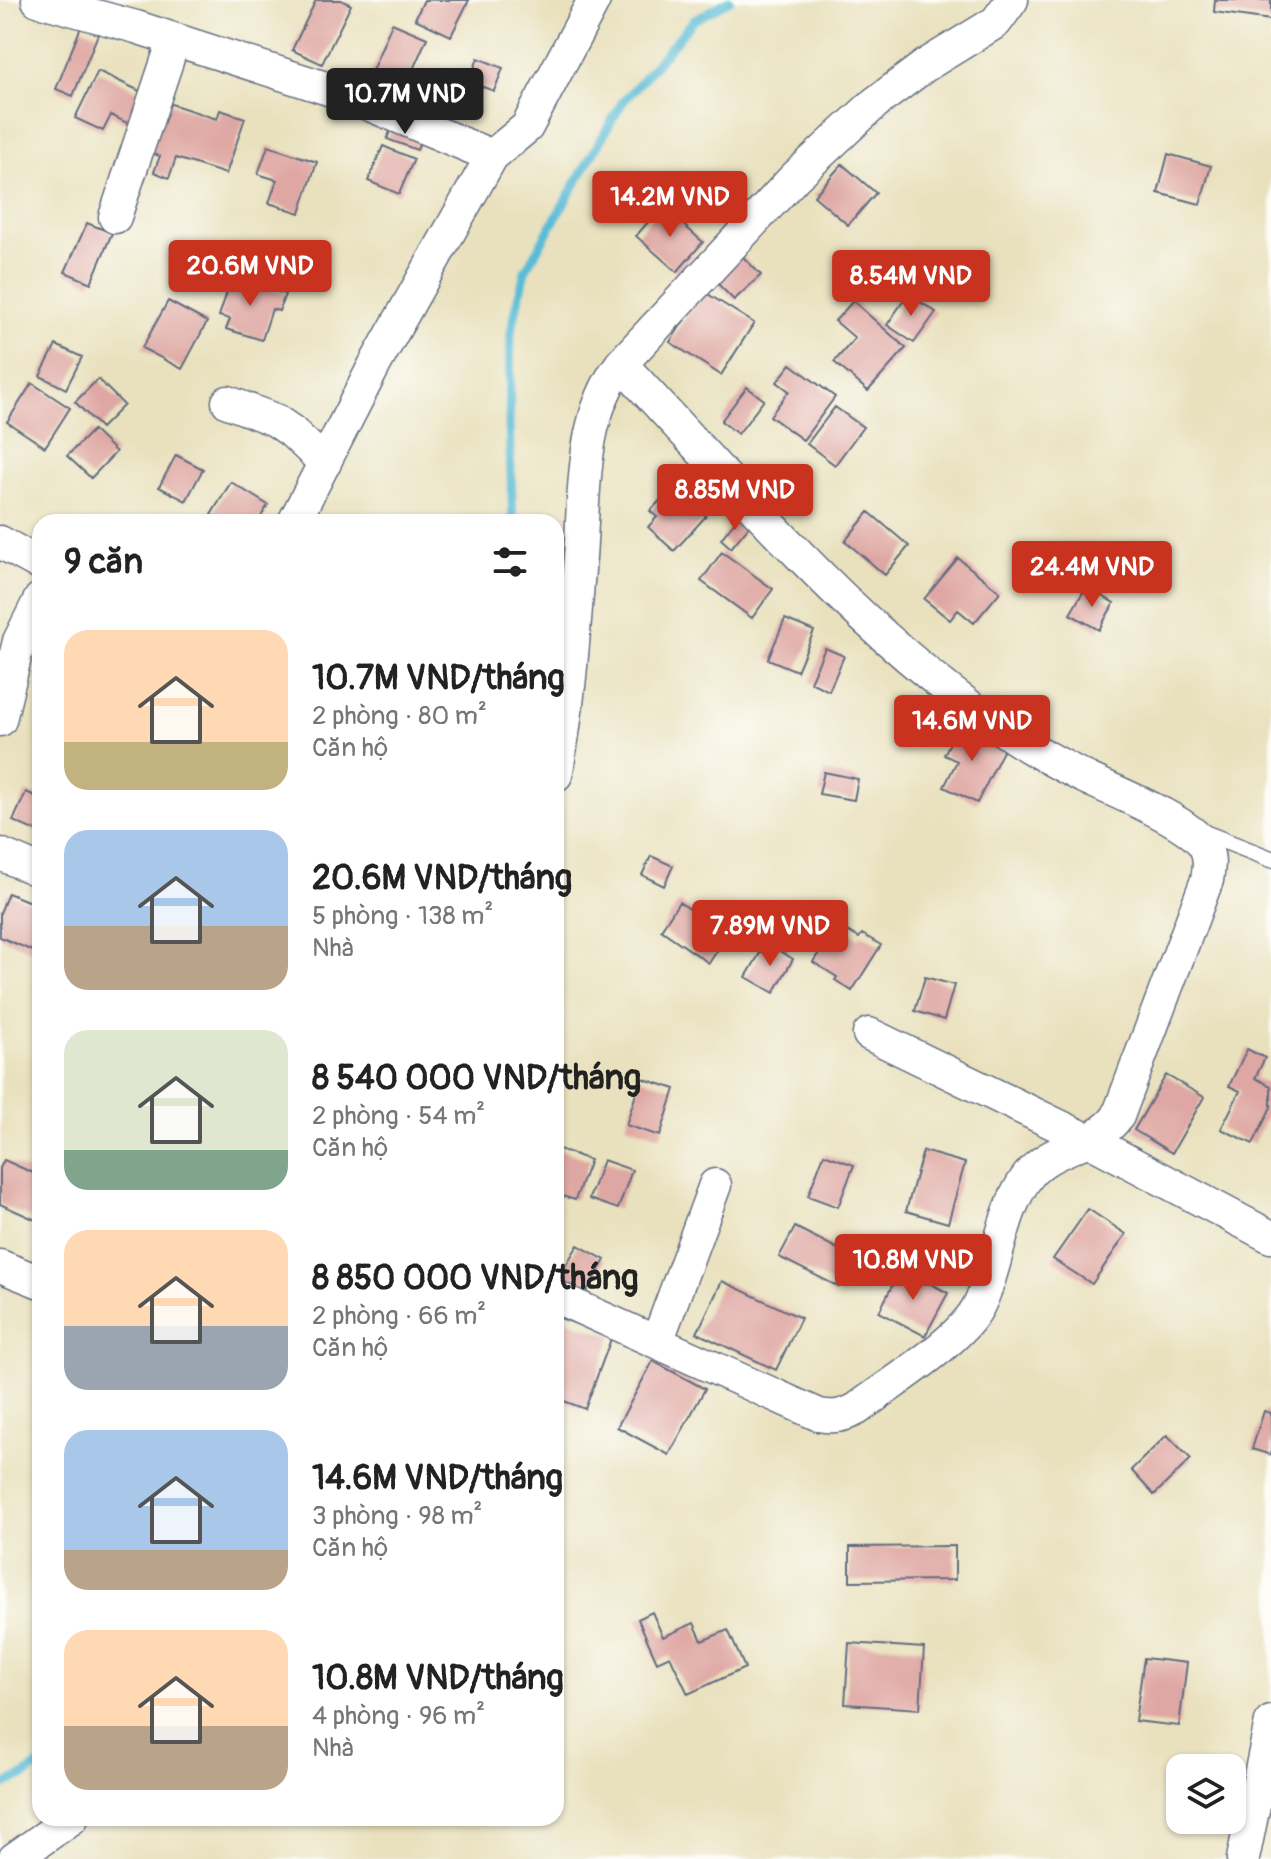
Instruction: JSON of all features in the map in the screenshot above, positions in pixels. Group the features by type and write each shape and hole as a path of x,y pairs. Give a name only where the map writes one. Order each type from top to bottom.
{"street":[{"path":"38,0 344,94 492,156"},
{"path":"298,514 375,364 492,156 527,127 594,0"},
{"path":"564,734 590,435 605,385 795,177 875,103 926,65 996,22 1012,0"},
{"path":"115,217 174,40"},
{"path":"564,1301 819,1415 843,1416 857,1409 966,1325 979,1305 1016,1195 1029,1175 1043,1160 1059,1150 1103,1132 1118,1116 1207,880 1209,864 1202,843 1168,819 1076,773 1017,739 920,667 808,563 621,364"},
{"path":"228,402 275,420 325,463"},
{"path":"0,542 32,560"},
{"path":"0,720 19,641 32,615"},
{"path":"0,854 32,868"},
{"path":"869,1034 1088,1140 1271,1237"},
{"path":"657,1342 715,1185"},
{"path":"0,1266 32,1279"},
{"path":"1243,1859 1271,1722"},
{"path":"14,1859 61,1826"}],"lane":[{"path":"1168,819 1271,859"}],"building":[{"path":"316,0 341,0 351,5 322,64 292,50"},
{"path":"424,0 469,0 451,36 415,19"},
{"path":"1215,0 1271,0 1271,20 1214,12"},
{"path":"392,23 427,38 400,99 366,85"},
{"path":"81,27 98,34 73,96 56,89"},
{"path":"478,58 503,68 494,91 469,82"},
{"path":"98,71 148,95 133,126 111,115 103,131 75,118"},
{"path":"159,100 217,119 220,110 245,118 226,174 176,158 169,178 154,172 160,156 142,150"},
{"path":"394,122 423,133 417,150 387,139"},
{"path":"268,146 317,162 300,213 269,203 277,180 258,174"},
{"path":"383,146 414,159 399,194 368,181"},
{"path":"1168,154 1211,166 1200,204 1158,193"},
{"path":"842,164 876,193 848,225 814,196"},
{"path":"662,206 703,242 677,272 636,236"},
{"path":"87,223 112,233 91,283 65,272"},
{"path":"739,253 761,275 734,300 714,280"},
{"path":"232,277 285,294 279,311 272,309 262,340 226,329 230,319 219,316"},
{"path":"703,291 754,323 721,375 670,342"},
{"path":"908,294 936,312 914,343 887,325"},
{"path":"168,301 207,322 182,369 142,348"},
{"path":"853,301 906,348 868,391 834,362 855,338 835,321"},
{"path":"56,345 82,357 66,389 40,376"},
{"path":"791,364 835,397 803,440 770,416 789,391 777,382"},
{"path":"98,379 124,405 101,428 75,402"},
{"path":"32,383 70,408 45,447 7,422"},
{"path":"747,387 764,400 738,434 721,421"},
{"path":"835,407 863,427 835,465 807,444"},
{"path":"93,430 116,452 91,478 67,456"},
{"path":"176,455 203,469 186,501 159,487"},
{"path":"231,482 268,505 263,514 212,514"},
{"path":"674,486 706,516 674,551 648,527 657,517 650,511"},
{"path":"869,512 909,546 885,575 845,541"},
{"path":"739,516 750,525 731,548 721,539"},
{"path":"722,552 773,589 752,618 701,581"},
{"path":"1087,557 1095,562 1078,586 1070,580"},
{"path":"958,558 1000,592 974,623 958,610 950,620 924,599"},
{"path":"1086,587 1114,603 1099,630 1070,614"},
{"path":"785,619 814,631 797,671 768,659"},
{"path":"825,648 844,656 829,691 810,682"},
{"path":"959,724 1005,747 977,803 944,787 957,761 944,755"},
{"path":"824,772 858,779 854,800 819,794"},
{"path":"26,792 32,795 32,829 13,821"},
{"path":"651,856 673,866 664,886 642,875"},
{"path":"8,893 32,903 32,951 0,937 0,913"},
{"path":"679,902 728,934 709,963 661,930"},
{"path":"837,925 859,938 862,934 881,945 852,991 813,962"},
{"path":"766,943 793,959 774,993 746,977"},
{"path":"925,977 954,985 944,1020 915,1011"},
{"path":"1247,1049 1265,1058 1255,1078 1271,1086 1271,1107 1253,1144 1221,1129 1240,1091 1229,1086"},
{"path":"1166,1075 1204,1097 1172,1153 1134,1130"},
{"path":"641,1078 675,1089 660,1136 626,1125"},
{"path":"564,1151 590,1160 575,1200 564,1197"},
{"path":"923,1151 965,1163 948,1223 906,1211"},
{"path":"824,1154 854,1165 838,1207 808,1196"},
{"path":"4,1160 32,1172 32,1218 0,1204 0,1168"},
{"path":"603,1160 632,1170 618,1209 589,1199"},
{"path":"1088,1209 1126,1234 1092,1284 1053,1259"},
{"path":"795,1227 854,1257 839,1287 779,1257"},
{"path":"578,1245 605,1260 585,1294 564,1282 564,1268"},
{"path":"901,1268 948,1293 925,1336 879,1312"},
{"path":"722,1281 801,1318 776,1370 697,1333"},
{"path":"564,1319 612,1336 585,1409 564,1401"},
{"path":"653,1361 705,1389 669,1455 617,1427"},
{"path":"1264,1411 1271,1413 1271,1455 1252,1449"},
{"path":"1167,1435 1191,1459 1154,1495 1131,1470"},
{"path":"955,1546 955,1580 850,1581 850,1547"},
{"path":"652,1612 663,1637 694,1623 702,1641 728,1630 745,1668 688,1694 670,1656 657,1662 638,1619"},
{"path":"849,1643 924,1648 920,1709 845,1704"},
{"path":"1144,1658 1187,1663 1179,1726 1135,1721"}],"waterway":[{"path":"513,514 509,424 511,332 525,271 622,103 694,20 730,0"},
{"path":"0,1787 32,1770"}]}
